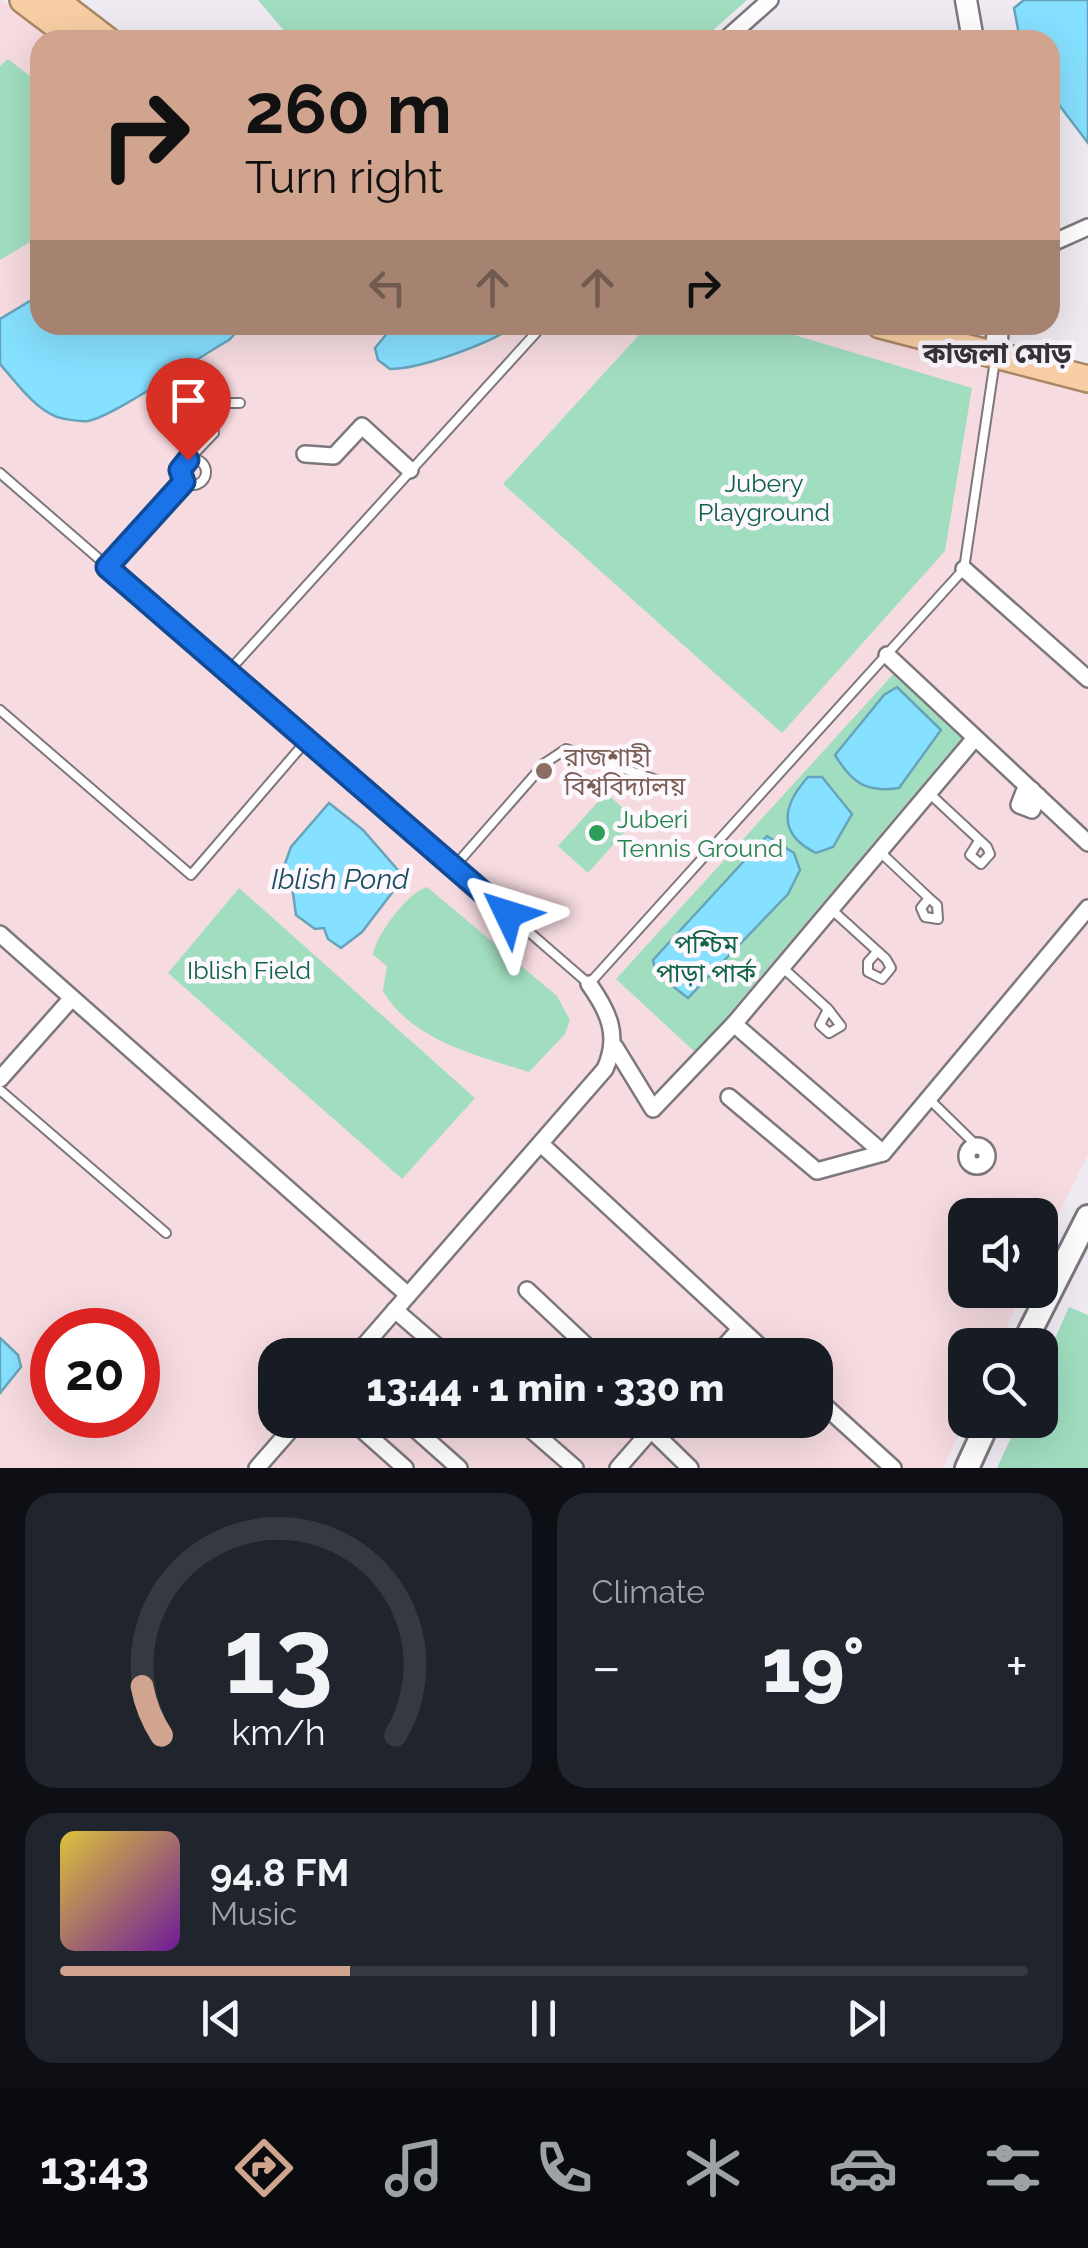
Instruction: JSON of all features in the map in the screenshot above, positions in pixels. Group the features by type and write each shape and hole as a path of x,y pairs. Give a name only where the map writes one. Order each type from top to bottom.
{"highway":[{"path":"22,0 62,30"},
{"path":"55,0 95,30"},
{"path":"920,335 1088,379"},
{"path":"945,335 996,354"}],"main road":[{"path":"1031,1328 1088,1217"},
{"path":"1046,1328 1088,1246"},
{"path":"968,1468 981,1438"},
{"path":"982,1468 996,1438"}],"street":[{"path":"736,30 770,0"},
{"path":"966,0 971,30"},
{"path":"1060,240 1088,227"},
{"path":"996,354 997,335"},
{"path":"305,454 334,456 362,426 410,470"},
{"path":"964,569 1088,679"},
{"path":"887,655 1088,843"},
{"path":"589,984 604,1004 615,1048 652,1109 734,1024 975,738"},
{"path":"730,1097 817,1171 883,1153 1088,908"},
{"path":"0,934 408,1295"},
{"path":"0,1079 72,998"},
{"path":"734,1024 883,1153"},
{"path":"371,1338 589,1090 615,1048"},
{"path":"541,1144 751,1338"},
{"path":"527,1290 578,1338"},
{"path":"395,1310 427,1338"},
{"path":"731,1338 740,1328"},
{"path":"833,1413 893,1468"},
{"path":"258,1468 284,1438"},
{"path":"371,1438 405,1468"},
{"path":"426,1438 459,1468"},
{"path":"541,1438 575,1468"},
{"path":"618,1468 644,1438"},
{"path":"666,1438 690,1468"}],"lane":[{"path":"228,672 534,335"},
{"path":"0,473 589,984 964,569 996,354"},
{"path":"184,482 180,470 214,432 210,411 217,403 240,403"},
{"path":"184,482 199,484 206,474 201,462 188,460"},
{"path":"107,567 184,482"},
{"path":"0,710 191,875 307,740"},
{"path":"454,866 545,764 566,749 668,784"},
{"path":"929,793 979,841"},
{"path":"879,851 929,898"},
{"path":"830,909 877,952"},
{"path":"782,967 828,1008"},
{"path":"0,1090 166,1232"},
{"path":"929,1098 977,1146"}],"shaded area":[{"name":"রাজশাহী বিশ্ববিদ্যালয়","path":"0,0 45,30 30,30 30,335 895,335 1088,388 1088,1155 1058,1214 1058,1198 948,1198 948,1308 1015,1308 1007,1328 948,1328 948,1438 957,1438 943,1468 0,1468"}],"green space":[{"path":"258,0 747,0 713,30 284,30"},
{"path":"8,59 30,76 30,242 0,260 0,66"},
{"name":"Jubery Playground","path":"639,335 794,335 972,388 945,551 782,733 503,484"},
{"name":"পশ্চিম পাড়া পার্ক","path":"898,669 966,733 696,1053 616,979"},
{"name":"Juberi Tennis Ground","path":"606,793 636,819 588,873 558,846"},
{"path":"427,887 557,996 570,1020 565,1034 529,1072 428,1034 395,1008 383,991 387,966 373,955 375,947 402,906"},
{"name":"Iblish Field","path":"239,888 475,1098 402,1179 168,973"},
{"path":"1069,1307 1088,1315 1088,1468 997,1468 1011,1438 1058,1438 1058,1332"}],"water":[{"path":"1024,0 1088,0 1088,143 1060,106 1060,30 1018,30 1014,8"},
{"path":"30,301 30,335 234,335 116,409 88,421 72,420 57,417 41,407 0,364 0,319"},
{"path":"386,335 497,335 455,354 403,368 390,369 378,360 375,348"},
{"path":"897,687 941,730 899,788 877,789 854,779 835,755 884,695"},
{"path":"808,777 822,777 852,814 833,847 816,853 795,837 788,819 793,799"},
{"name":"Iblish Pond","path":"329,803 363,830 404,877 362,932 341,948 328,939 324,928 315,929 296,915 293,893 282,872 291,847"},
{"path":"767,836 794,853 800,870 788,894 688,998 656,973 653,960"},
{"path":"0,1338 18,1355 21,1367 0,1393"}],"place":[{"name":"রাজশাহী বিশ্ববিদ্যালয়","path":"544,771"},
{"name":"Juberi Tennis Ground","path":"597,833"}],"district":[{"name":"কাজলা মোড়","path":"997,353"}],"route":[{"path":"188,460 180,470 184,482 107,567 508,914"}]}
